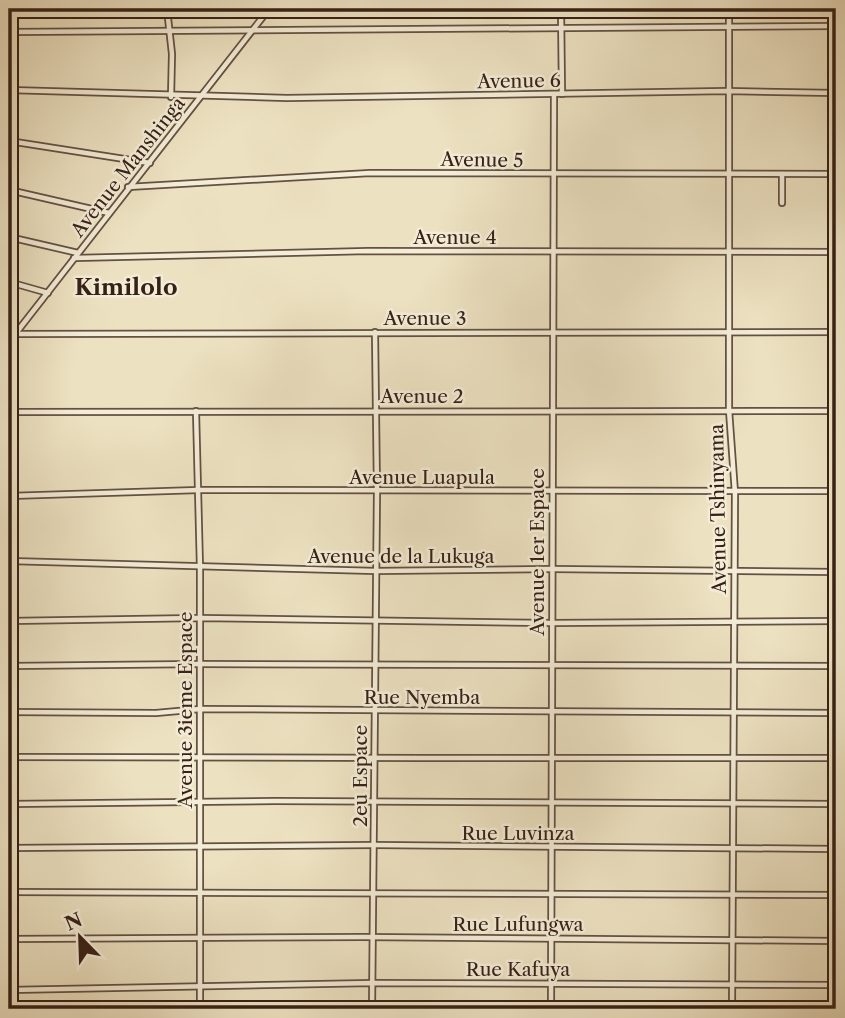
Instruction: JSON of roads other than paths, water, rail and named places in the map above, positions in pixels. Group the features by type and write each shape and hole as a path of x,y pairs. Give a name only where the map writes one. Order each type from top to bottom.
{"street":[{"path":"167,9 171,97"},
{"name":"Avenue Manshinga","path":"9,342 128,187 203,96 249,31 269,9"},
{"path":"561,9 562,94"},
{"name":"Avenue Tshinyama","path":"729,9 728,332 729,410 735,493 732,1009"},
{"path":"9,32 836,26"},
{"name":"Avenue 6","path":"9,90 171,97 371,98 727,91 836,93"},
{"name":"Avenue 1er Espace","path":"551,1009 550,664 554,94"},
{"path":"9,141 150,163"},
{"name":"Avenue 5","path":"128,187 370,173 836,174"},
{"path":"782,174 782,203"},
{"path":"9,190 109,213"},
{"path":"9,237 78,253"},
{"name":"Avenue 4","path":"74,258 368,251 728,254 836,252"},
{"path":"9,282 48,293"},
{"name":"2eu Espace","path":"372,1009 377,492 374,332"},
{"name":"Avenue 3","path":"12,335 836,332"},
{"name":"Avenue 3ieme Espace","path":"196,411 200,568 200,1009"},
{"name":"Avenue 2","path":"9,412 836,411"},
{"name":"Avenue Luapula","path":"9,496 199,490 735,493 836,491"},
{"path":"10,561 12,1009"},
{"name":"Avenue de la Lukuga","path":"10,561 376,571 552,569 836,572"},
{"path":"10,621 199,618 551,623 836,621"},
{"path":"11,666 836,666"},
{"name":"Rue Nyemba","path":"11,712 156,713 200,709 836,713"},
{"path":"11,757 836,758"},
{"path":"11,804 374,801 836,804"},
{"name":"Rue Luvinza","path":"11,848 374,845 836,849"},
{"path":"11,892 836,895"},
{"name":"Rue Lufungwa","path":"10,939 372,937 836,940"},
{"name":"Rue Kafuya","path":"11,990 373,982 836,985"}],"district":[{"name":"Kimilolo","path":"126,287"}]}
